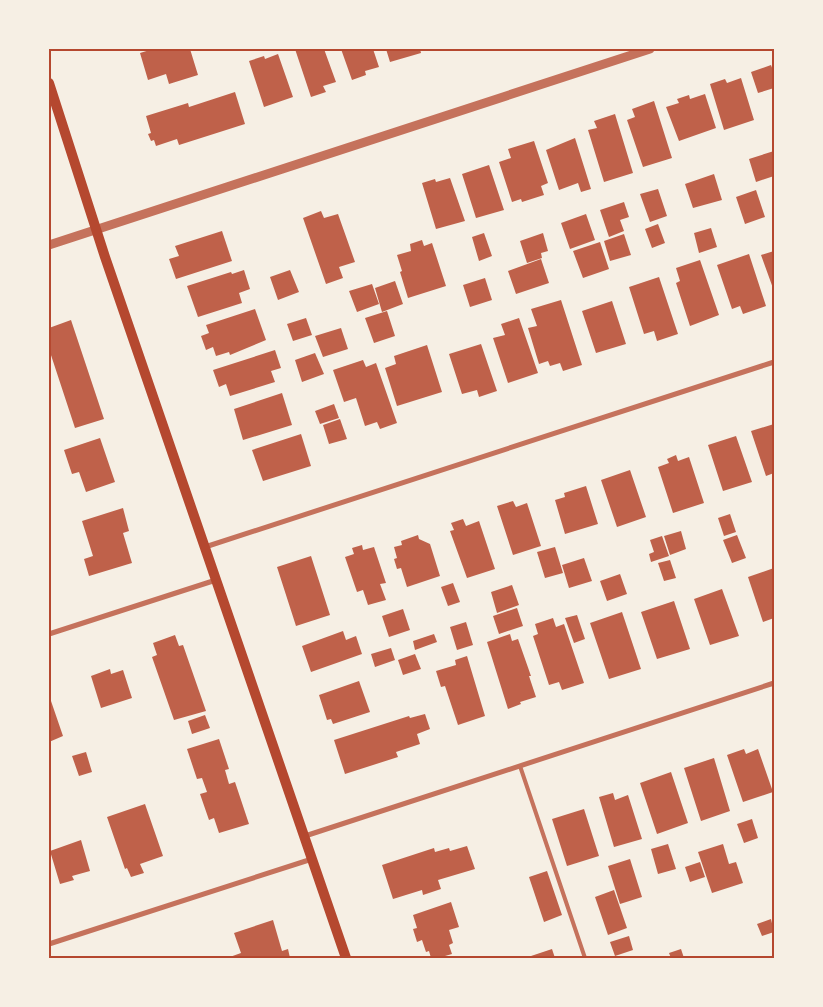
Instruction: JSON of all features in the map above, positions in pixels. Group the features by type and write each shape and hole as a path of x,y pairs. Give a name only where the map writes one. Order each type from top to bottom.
{"main road":[{"path":"49,83 96,230 346,958"}],"street":[{"path":"49,245 650,49"},
{"path":"205,547 774,362"},
{"path":"49,634 216,580"},
{"path":"304,836 774,683"},
{"path":"49,944 312,859"}],"lane":[{"path":"520,766 585,958"}],"building":[{"path":"153,49 190,49 198,75 169,84 166,74 148,80 140,53"},
{"path":"295,49 324,49 336,82 323,86 326,92 311,97"},
{"path":"341,49 373,49 379,67 365,71 366,75 352,80"},
{"path":"386,49 420,49 421,53 390,62"},
{"path":"278,54 293,97 264,107 249,61 264,56 265,59"},
{"path":"771,65 774,73 774,88 758,93 751,72"},
{"path":"741,78 754,120 724,130 710,84 725,79 727,83"},
{"path":"235,92 245,124 179,145 177,139 156,146 154,140 151,141 148,134 151,133 146,116 188,103 189,107"},
{"path":"705,94 716,128 679,141 666,107 679,103 677,99 689,95 690,99"},
{"path":"654,101 672,158 643,167 627,120 635,117 632,109"},
{"path":"615,114 633,173 604,182 588,130 597,128 594,121"},
{"path":"575,138 591,189 581,192 578,183 559,190 546,150"},
{"path":"534,141 548,183 541,186 544,195 522,202 521,199 512,202 499,162 511,158 508,149"},
{"path":"774,151 774,176 756,182 749,159"},
{"path":"489,165 504,210 476,218 462,174"},
{"path":"714,174 722,200 693,208 685,184"},
{"path":"450,178 465,221 436,229 422,183 435,179 436,182"},
{"path":"658,189 667,216 650,222 640,194"},
{"path":"756,190 765,217 745,224 736,197"},
{"path":"624,202 629,217 620,220 624,231 609,237 600,210"},
{"path":"321,211 324,218 338,214 355,262 339,267 343,278 326,284 303,218"},
{"path":"586,214 595,240 570,249 561,223"},
{"path":"658,224 665,243 652,248 645,229"},
{"path":"711,228 717,247 699,253 694,233"},
{"path":"222,231 232,261 176,279 169,259 179,256 175,246"},
{"path":"484,233 492,256 479,261 472,237"},
{"path":"543,233 548,251 541,253 542,258 527,263 520,241"},
{"path":"624,234 631,255 610,261 604,241"},
{"path":"422,240 424,246 432,243 446,286 408,298 397,255 411,251 410,244"},
{"path":"600,242 609,269 583,278 573,251"},
{"path":"774,251 774,291 761,255"},
{"path":"749,254 766,306 743,314 740,306 732,309 717,265"},
{"path":"541,259 549,283 516,294 508,271"},
{"path":"700,260 719,315 690,326 676,283 680,281 676,268"},
{"path":"244,270 250,289 239,293 242,303 198,317 187,286 231,272 232,274"},
{"path":"290,270 299,292 278,300 270,277"},
{"path":"659,277 678,334 657,341 654,331 644,334 629,287"},
{"path":"485,278 492,300 470,307 463,285"},
{"path":"395,281 403,304 382,312 375,288"},
{"path":"372,284 379,304 357,312 349,291"},
{"path":"561,300 582,365 563,371 560,363 550,366 548,361 539,364 528,328 537,326 531,309"},
{"path":"612,301 626,344 596,353 582,311"},
{"path":"255,309 266,340 230,355 229,352 216,356 213,347 206,350 201,336 209,333 206,325"},
{"path":"387,311 395,336 374,343 365,318"},
{"path":"306,318 312,335 293,341 287,324"},
{"path":"519,318 538,373 508,383 493,338 505,335 501,324"},
{"path":"71,320 104,419 75,428 49,349 49,328"},
{"path":"341,328 348,349 323,357 315,336"},
{"path":"481,344 497,391 479,397 477,390 462,394 449,354"},
{"path":"427,345 442,392 397,406 385,368 396,364 394,356"},
{"path":"275,350 281,368 271,371 275,382 230,396 226,384 219,387 213,370"},
{"path":"315,353 324,374 302,382 295,360"},
{"path":"363,360 366,367 376,363 397,423 380,429 377,422 365,426 356,398 344,402 333,370"},
{"path":"282,393 292,425 243,440 234,409"},
{"path":"334,404 339,418 320,424 315,411"},
{"path":"340,419 347,439 329,444 323,425"},
{"path":"774,424 774,473 766,476 751,431"},
{"path":"301,434 311,466 263,481 252,450"},
{"path":"736,436 752,482 723,491 708,445"},
{"path":"100,438 115,482 86,492 79,472 72,474 64,450"},
{"path":"676,455 678,461 689,457 704,503 673,513 658,467 669,463 667,459"},
{"path":"630,470 646,517 617,527 601,480"},
{"path":"586,486 598,524 565,534 555,500 565,497 564,493"},
{"path":"513,501 516,507 527,503 541,546 513,555 497,506"},
{"path":"123,508 129,531 123,533 132,563 89,576 84,559 93,556 82,521"},
{"path":"730,514 736,532 724,536 718,518"},
{"path":"463,519 466,526 479,521 495,569 467,578 450,531 454,530 451,523"},
{"path":"681,531 686,549 670,555 664,536"},
{"path":"418,535 419,539 430,544 440,576 407,587 401,568 397,569 394,559 397,558 394,547 402,545 401,541"},
{"path":"737,535 746,558 732,563 723,540"},
{"path":"662,536 669,556 651,562 649,554 654,552 650,540"},
{"path":"362,545 363,550 374,547 386,583 380,584 386,600 368,605 363,590 357,592 345,557 354,554 352,548"},
{"path":"555,547 563,573 545,578 537,552"},
{"path":"311,556 330,615 296,626 277,567"},
{"path":"584,558 592,581 569,588 562,565"},
{"path":"670,560 676,578 664,581 658,563"},
{"path":"774,568 774,618 763,622 748,577"},
{"path":"620,574 627,594 607,601 600,581"},
{"path":"453,583 460,602 448,606 441,587"},
{"path":"512,585 519,605 497,613 491,592"},
{"path":"722,589 739,636 710,645 694,599"},
{"path":"674,601 690,649 657,659 641,612"},
{"path":"517,608 523,626 499,634 493,616"},
{"path":"403,609 410,630 389,637 382,616"},
{"path":"622,612 641,669 609,679 590,623"},
{"path":"577,615 585,639 574,643 565,618"},
{"path":"553,618 556,627 564,624 584,683 562,690 559,682 549,685 533,636 538,634 535,624"},
{"path":"466,622 473,645 457,650 450,627"},
{"path":"343,631 346,640 356,636 362,654 311,672 302,646"},
{"path":"434,634 437,642 415,650 413,641"},
{"path":"510,634 512,641 518,639 536,697 520,702 521,704 508,709 487,642"},
{"path":"175,635 179,646 183,645 206,711 174,720 152,657 157,655 153,643"},
{"path":"391,648 395,660 375,667 371,654"},
{"path":"415,654 421,669 403,675 398,660"},
{"path":"467,656 485,716 458,725 445,686 441,687 436,671 456,665 455,660"},
{"path":"110,669 111,674 123,670 132,698 101,708 91,676"},
{"path":"359,681 370,712 333,724 331,719 327,720 319,695"},
{"path":"51,701 63,736 49,742 49,702"},
{"path":"425,714 430,729 417,734 420,744 396,752 398,757 345,774 334,740 409,716 410,718"},
{"path":"205,715 210,728 192,734 188,721"},
{"path":"219,739 229,769 225,770 229,784 235,782 249,824 219,833 214,818 209,820 200,794 207,792 202,778 197,779 187,749"},
{"path":"744,749 746,754 758,749 773,792 743,802 727,755"},
{"path":"86,752 92,772 79,776 72,756"},
{"path":"714,758 730,811 701,821 684,768"},
{"path":"671,772 688,823 657,834 640,783"},
{"path":"613,793 615,800 628,795 642,839 614,847 599,797"},
{"path":"145,804 163,856 140,864 144,873 131,877 127,868 125,869 107,817"},
{"path":"584,809 599,856 567,866 552,819"},
{"path":"752,819 758,838 744,843 737,824"},
{"path":"81,840 90,871 72,876 74,880 60,884 50,851"},
{"path":"668,844 676,869 658,874 651,849"},
{"path":"723,844 729,864 736,862 743,883 712,893 698,852"},
{"path":"467,846 475,869 438,880 441,889 423,895 422,890 393,899 382,865 434,848 435,852 449,848 450,851"},
{"path":"630,859 642,897 620,904 608,866"},
{"path":"700,862 705,877 690,882 685,867"},
{"path":"547,871 562,915 544,922 529,877"},
{"path":"614,890 627,928 608,935 595,897"},
{"path":"451,902 459,927 449,930 453,943 449,945 452,954 431,958 429,951 426,952 422,940 417,942 413,929 417,928 413,915"},
{"path":"771,919 774,932 762,936 757,924"},
{"path":"273,920 282,951 288,949 290,958 227,958 241,953 234,933"},
{"path":"629,936 633,950 615,956 610,942"},
{"path":"552,949 555,958 525,958"},
{"path":"681,949 684,958 671,958 669,953"}]}
